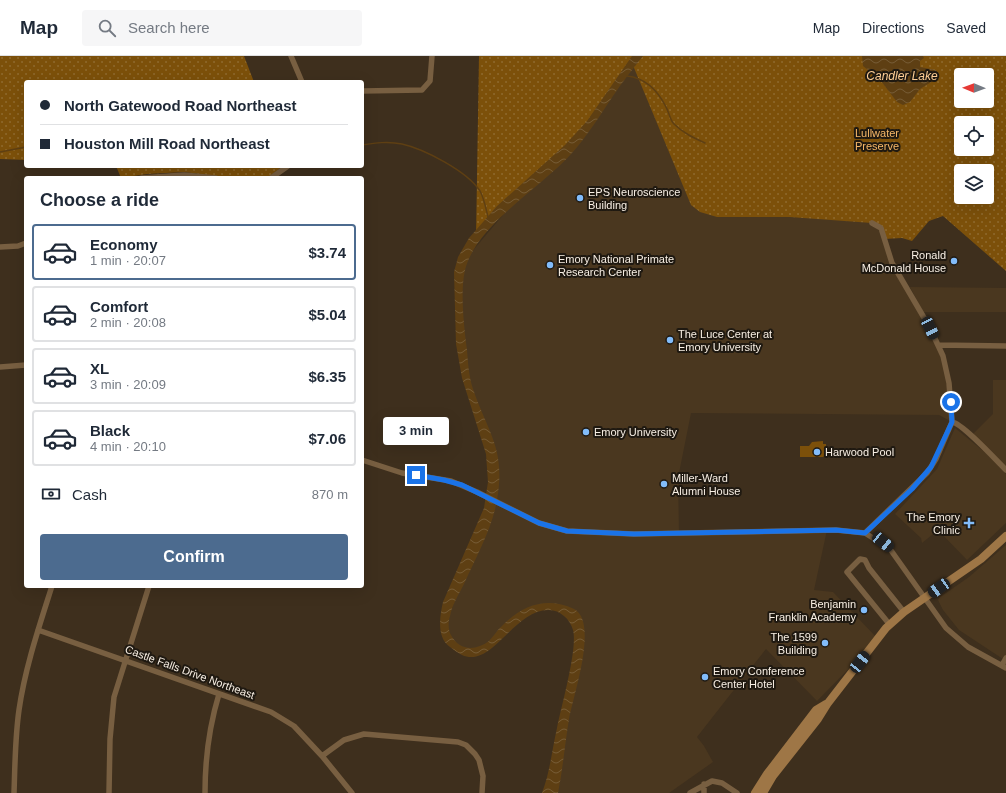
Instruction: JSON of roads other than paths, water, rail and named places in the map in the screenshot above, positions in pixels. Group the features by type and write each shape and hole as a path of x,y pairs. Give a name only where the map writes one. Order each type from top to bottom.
{"main road":[{"path":"763,793 773,776 818,719 828,702 890,624 904,612 977,562 1006,536"},
{"path":"755,793 767,774 816,710 828,702"}],"street":[{"path":"291,56 301,80"},
{"path":"364,91 422,90 430,81 432,56"},
{"path":"274,176 285,168"},
{"path":"170,176 195,176"},
{"path":"865,533 927,473 936,459 952,422 948,375 938,345 892,263 881,228 872,223"},
{"path":"0,246 18,246 24,244"},
{"path":"938,345 1006,346"},
{"path":"0,367 24,365"},
{"path":"952,422 956,422 1006,470"},
{"path":"364,461 402,473 451,481 477,492 513,511 553,528 584,532 634,534 836,530 865,533 890,549 926,597 941,623 957,639 1004,666 1006,658"},
{"path":"890,624 847,572 860,559 865,560 869,568 904,612"},
{"path":"14,793 19,710 38,630 51,588"},
{"path":"109,793 111,715 114,697 148,588"},
{"name":"Castle Falls Drive Northeast","path":"38,630 279,716 300,732 352,793"},
{"path":"205,793 207,745 219,694"},
{"path":"322,756 344,740 364,734 458,742 466,745 479,760 483,776 482,793"},
{"path":"690,793 704,784 717,781 737,793"},
{"path":"704,784 704,793"}],"water":[{"path":"632,56 643,56 620,86 594,125 572,153 559,166 511,207 496,222 482,238 472,253 465,270 463,310 470,375 473,389 494,442 499,467 499,482 495,511 488,532 452,608 449,628 451,635 458,644 463,647 473,648 479,647 489,641 510,619 526,608 535,605 554,603 564,605 574,609 581,617 584,628 582,660 569,719 558,793 542,793 549,769 571,663 574,639 570,622 561,613 553,610 536,612 514,627 493,647 483,654 473,657 462,655 450,647 443,638 441,632 440,620 443,602 484,508 488,482 486,454 462,378 456,344 454,272 458,257 469,238 497,206 565,145 587,121"},
{"name":"Candler Lake","path":"862,56 923,56 924,58 920,61 920,67 936,70 936,79 920,89 910,102 903,105 897,102 881,81 863,66"}],"waterway":[{"path":"627,76 640,79 650,86 663,101 674,124 685,133 705,143"},
{"path":"364,145 387,142 402,144 422,151 444,162 474,183 484,200 488,217"},
{"path":"0,152 24,147"}],"place":[{"name":"EPS Neuroscience Building","path":"580,198"},
{"name":"Ronald McDonald House","path":"954,261"},
{"name":"Emory National Primate Research Center","path":"550,265"},
{"name":"The Luce Center at Emory University","path":"670,340"},
{"name":"Emory University","path":"586,432"},
{"name":"Harwood Pool","path":"817,452"},
{"name":"Miller-Ward Alumni House","path":"664,484"},
{"name":"The Emory Clinic","path":"969,523"},
{"name":"Benjamin Franklin Academy","path":"864,610"},
{"name":"The 1599 Building","path":"825,643"},
{"name":"Emory Conference Center Hotel","path":"705,677"}],"park label":[{"name":"Lullwater Preserve","path":"877,139"}]}
